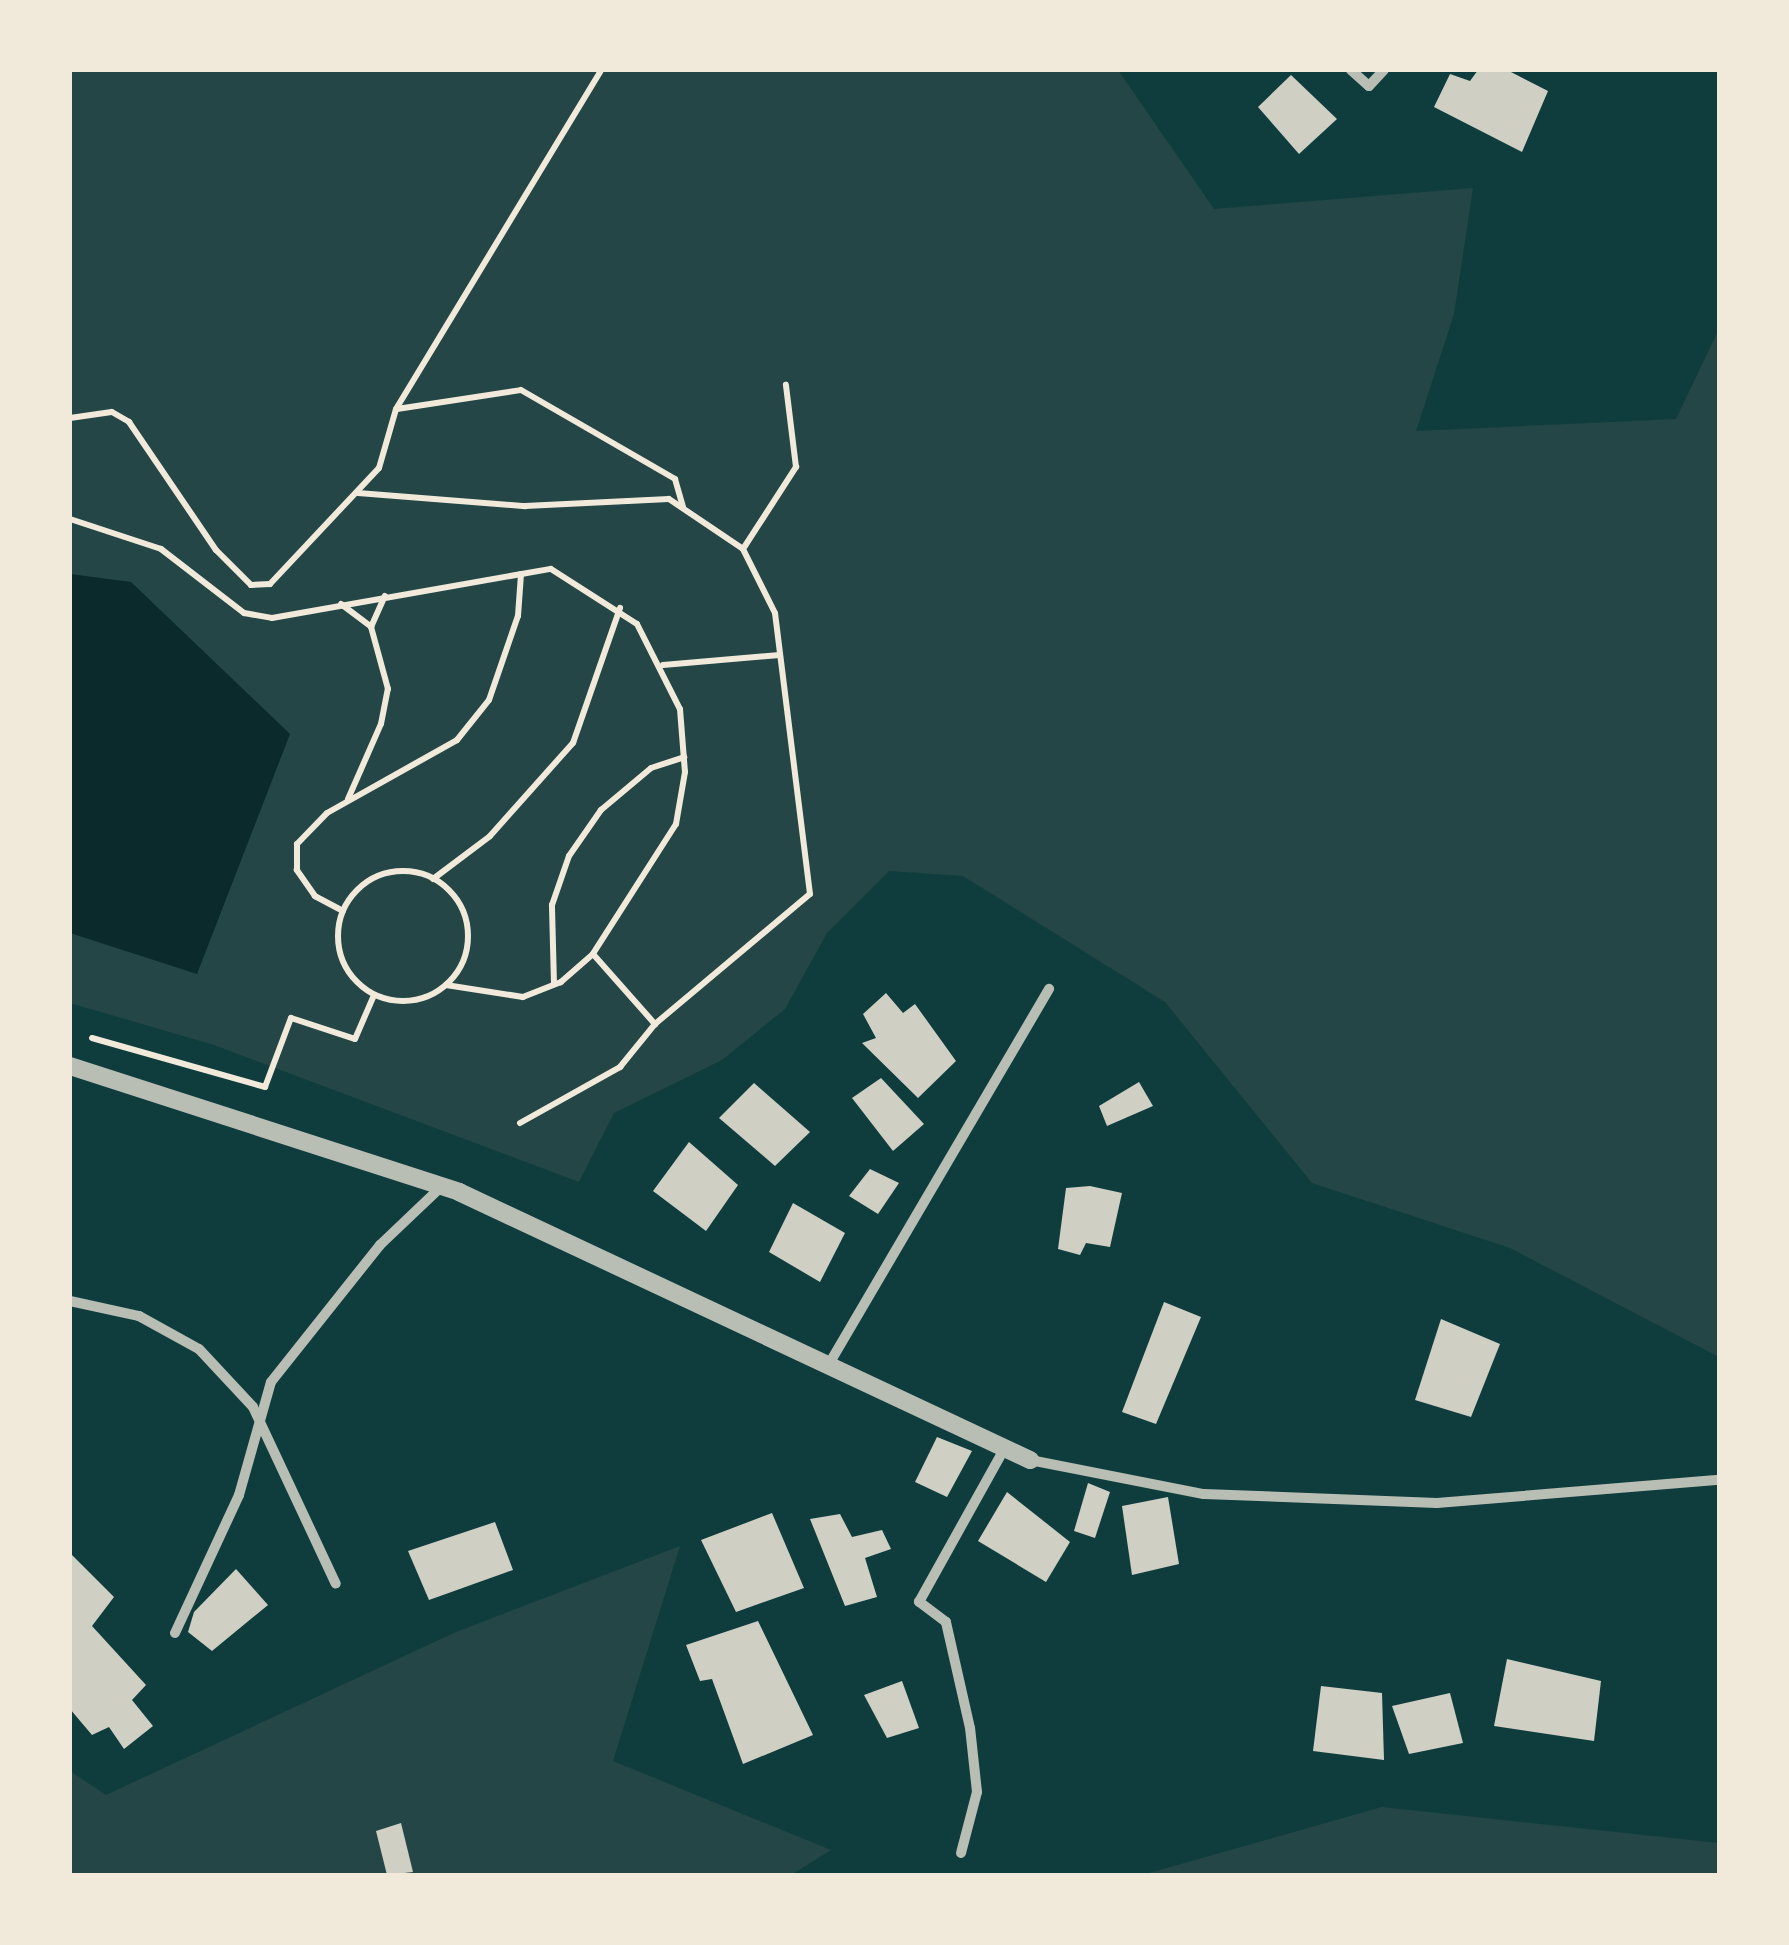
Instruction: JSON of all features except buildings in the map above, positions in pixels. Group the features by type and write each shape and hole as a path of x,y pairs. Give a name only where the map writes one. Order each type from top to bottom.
{"street":[{"path":"1351,70 1368,86 1384,70"},
{"path":"829,1364 1050,988"},
{"path":"70,1066 442,1186 1030,1460 1204,1494 1436,1503 1719,1480"},
{"path":"175,1633 239,1495 271,1382 319,1316 442,1186"},
{"path":"70,1301 139,1316 199,1349 258,1418 336,1584"},
{"path":"962,1853 976,1792 970,1728 946,1622 919,1602 1004,1448"}],"path":[{"path":"70,418 112,412 129,422 216,550 251,585 284,575 379,468 396,410 602,70"},
{"path":"744,549 796,467 786,384"},
{"path":"396,410 521,390 675,479 684,508"},
{"path":"357,493 525,506 669,498 744,549 774,613 810,894 655,1024 620,1067 520,1123"},
{"path":"70,519 161,549 244,613 272,618 552,569 620,608 663,665 680,709 684,757 676,824 594,954 554,984 522,997 446,984"},
{"path":"343,911 314,896 297,870 297,844 347,800 457,740 490,700 518,616 521,574"},
{"path":"371,627 385,596"},
{"path":"341,604 371,627 388,689 347,800"},
{"path":"434,879 490,836 573,742 620,608"},
{"path":"663,665 780,655"},
{"path":"554,984 552,905 569,856 601,810 651,768 684,757"},
{"path":"378,874 434,879 456,898 469,937 446,984 420,1000 374,995 346,968 343,911 378,874"},
{"path":"594,954 655,1024"},
{"path":"70,1032 265,1087 291,1018 355,1039 374,995"}],"shaded area":[{"path":"70,70 1118,70 1214,209 1473,188 1454,314 1416,431 1676,419 1719,329 1719,1357 1510,1248 1312,1183 1165,1002 963,876 889,871 827,933 785,1009 722,1060 614,1113 579,1182 214,1045 70,1003"},
{"path":"70,574 131,582 290,734 197,974 70,933"},
{"path":"680,1546 613,1761 831,1850 791,1875 70,1875 70,1771 106,1795 456,1632"},
{"path":"1382,1807 1719,1843 1719,1875 1142,1875"}]}
